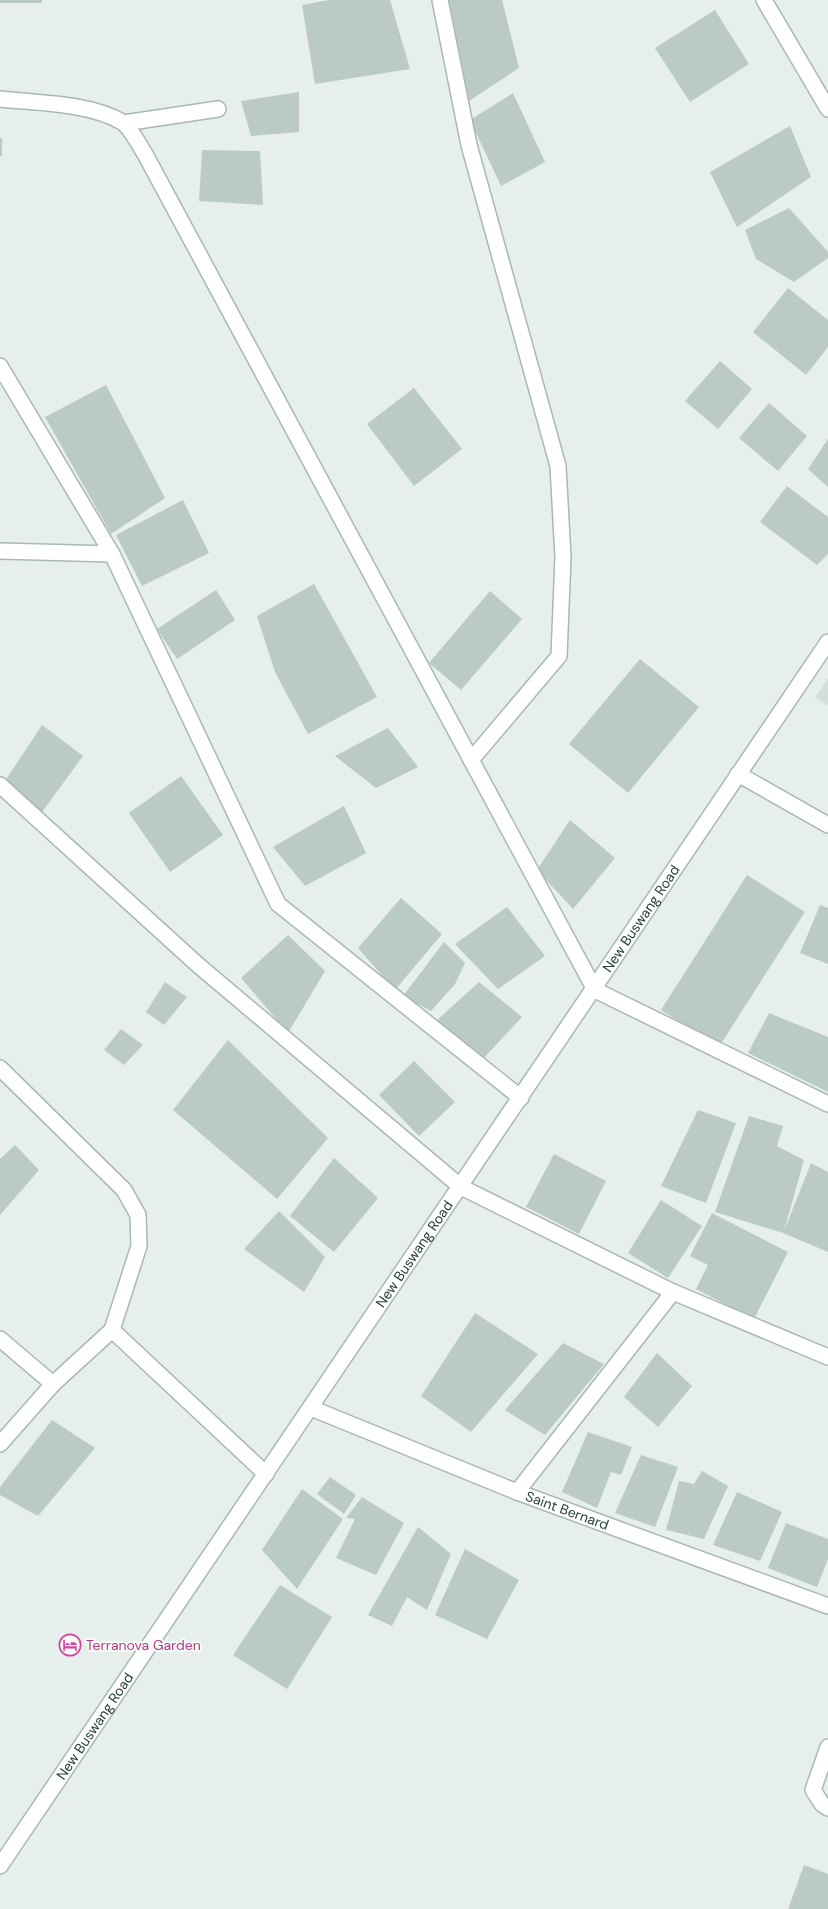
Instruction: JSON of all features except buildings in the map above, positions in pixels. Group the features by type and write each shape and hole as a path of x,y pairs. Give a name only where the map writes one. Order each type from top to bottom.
{"street":[{"path":"440,0 469,145 558,466 563,557 559,656 471,760"},
{"path":"764,0 828,110"},
{"path":"0,99 96,112 124,123 218,109"},
{"path":"124,123 145,154 595,990 828,1104"},
{"path":"0,366 112,554 278,904 521,1098"},
{"path":"0,551 112,554"},
{"name":"New Buswang Road","path":"0,1866 595,990 828,642"},
{"path":"738,774 828,826"},
{"path":"0,785 198,965 461,1187 673,1292 828,1357"},
{"path":"0,1068 124,1190 138,1215 138,1246 112,1330 53,1384 0,1444"},
{"path":"517,1492 673,1292"},
{"path":"112,1330 266,1474"},
{"path":"0,1339 53,1384"},
{"name":"Saint Bernard","path":"311,1408 517,1492 828,1606"},
{"path":"828,1747 814,1790 822,1804 828,1808"}],"shaded area":[{"path":"828,678 828,705 815,698"}],"place":[{"name":"Terranova Garden","path":"70,1645"}]}
